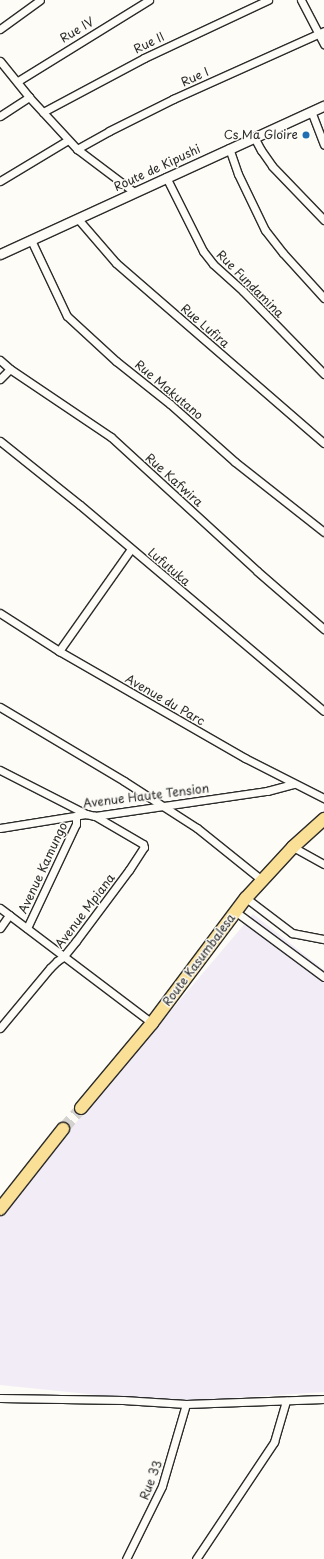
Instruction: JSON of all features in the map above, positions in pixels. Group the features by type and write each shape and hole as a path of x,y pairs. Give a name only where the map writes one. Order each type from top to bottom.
{"highway":[{"name":"Route Kasumbalesa","path":"81,1108 152,1022 246,898 293,847 324,819"},
{"path":"0,1209 64,1129"}],"main road":[{"name":"Route de Kipushi","path":"0,254 229,148 324,106"}],"street":[{"path":"0,29 40,0"},
{"name":"Rue IV","path":"18,81 149,0"},
{"name":"Rue II","path":"43,112 144,58 268,0"},
{"path":"302,0 321,32 324,44"},
{"name":"Rue I","path":"77,149 173,99 321,32"},
{"path":"0,61 18,81 29,97 77,149 134,192"},
{"path":"0,116 29,97"},
{"path":"311,111 324,144"},
{"path":"254,137 272,166 324,220"},
{"path":"0,181 68,140"},
{"path":"229,148 238,174 265,230 283,253 324,298"},
{"name":"Rue Fundamina","path":"166,177 203,251 208,258 243,291 324,374"},
{"name":"Rue Lufira","path":"78,219 116,263 324,444"},
{"name":"Rue Makutano","path":"31,240 67,316 116,361 170,404 235,462 324,532"},
{"name":"Rue Kafwira","path":"0,360 10,369 111,437 257,571 324,629"},
{"path":"0,379 10,369"},
{"name":"Lufutuka","path":"0,441 80,505 324,711"},
{"path":"59,651 131,549"},
{"name":"Avenue du Parc","path":"0,613 59,651 245,758 324,798"},
{"path":"0,707 124,781 160,806 197,828 262,880"},
{"path":"0,770 86,814"},
{"name":"Avenue Haute Tension","path":"0,828 86,814 95,816 267,791 294,784"},
{"name":"Avenue Kamungo","path":"27,928 76,824 76,816"},
{"name":"Avenue Mpiana","path":"0,1028 50,968 63,957 129,870 144,847 143,844 95,816"},
{"path":"293,847 324,864"},
{"path":"246,898 292,933 324,939"},
{"path":"0,908 63,957 152,1022"},
{"path":"236,912 324,977"},
{"path":"0,928 9,915"},
{"path":"0,1398 123,1400 186,1404 324,1399"},
{"path":"196,1559 274,1442 286,1401"},
{"name":"Rue 33","path":"126,1559 162,1486 186,1404"}],"shaded area":[{"path":"253,914 324,970 324,1392 167,1402 0,1385 0,1212"}],"tunnel":[{"path":"63,1129 81,1108"}],"place":[{"name":"Cs Ma Gloire","path":"306,135"}]}
